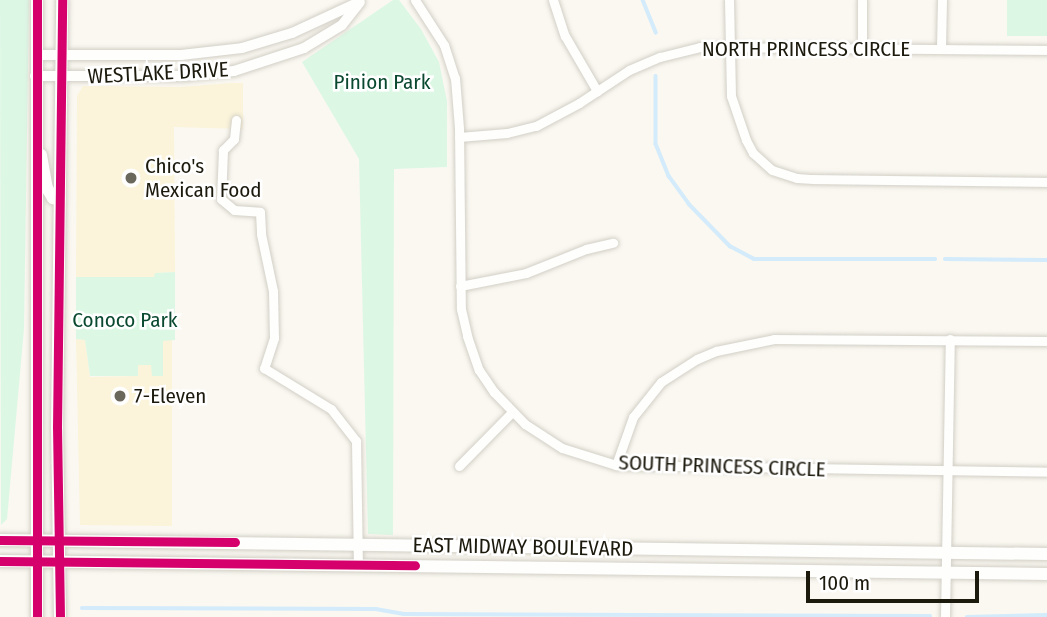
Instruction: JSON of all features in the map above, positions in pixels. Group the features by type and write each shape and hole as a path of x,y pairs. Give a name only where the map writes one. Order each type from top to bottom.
{"main road":[{"path":"37,0 37,617"},
{"path":"60,617 58,541 62,0"},
{"path":"35,124 47,188 53,198 60,199"},
{"name":"EAST MIDWAY BOULEVARD","path":"0,540 1047,554"},
{"name":"EAST MIDWAY BOULEVARD","path":"0,561 1047,574"}],"street":[{"name":"SOUTH PRINCESS CIRCLE","path":"415,0 440,37 450,60 459,104 461,309 471,350 494,392 512,412 541,436 562,447 616,465 1047,472"},
{"path":"553,0 565,36 597,91"},
{"path":"729,0 729,86 736,118 753,153 772,170 797,178 813,179 1047,182"},
{"path":"862,0 862,47"},
{"path":"941,48 942,0"},
{"name":"WESTLAKE DRIVE","path":"36,55 181,55 242,48 292,33 361,1"},
{"name":"WESTLAKE DRIVE","path":"35,76 183,76 234,71 304,48 342,25 361,1"},
{"name":"NORTH PRINCESS CIRCLE","path":"459,137 507,133 536,126 629,70 660,57 700,47 1047,50"},
{"path":"236,120 234,139 223,150 221,199 234,210 260,212 261,234 273,291 274,338 264,368 331,409 356,441 359,565"},
{"path":"460,286 526,273 586,249 613,243"},
{"path":"616,465 633,417 662,382 697,359 716,351 774,339 1047,341"},
{"path":"945,617 950,339"},
{"path":"459,466 512,412"}],"shaded area":[{"path":"243,83 243,129 174,127 175,272 156,273 155,277 76,277 77,96 83,86 181,87"},
{"path":"76,339 85,339 90,377 138,376 138,365 151,365 163,340 172,340 172,526 80,525"}],"green space":[{"path":"0,0 29,0 24,329 7,519 1,525"},
{"name":"Pinion Park","path":"393,0 399,0 421,29 439,62 447,101 447,167 394,169 393,535 368,534 359,159 302,62"},
{"path":"1007,0 1047,0 1047,36 1007,36"},
{"name":"Conoco Park","path":"175,272 175,340 163,341 163,376 152,376 151,365 138,365 138,376 90,376 85,340 76,339 76,277 154,277 155,273"}],"waterway":[{"path":"643,0 656,33"},
{"path":"656,76 656,144 669,176 689,204 730,246 754,259 935,259"},
{"path":"945,259 1047,260"},
{"path":"82,608 376,609 404,614 930,616"},
{"path":"967,617 1047,615"}],"cycle path":[{"path":"37,0 37,617"},
{"path":"60,617 57,427 62,0"},
{"path":"0,540 235,542"},
{"path":"0,561 415,565"}],"place":[{"name":"Chico's Mexican Food","path":"131,178"},
{"name":"7-Eleven","path":"120,396"}]}
